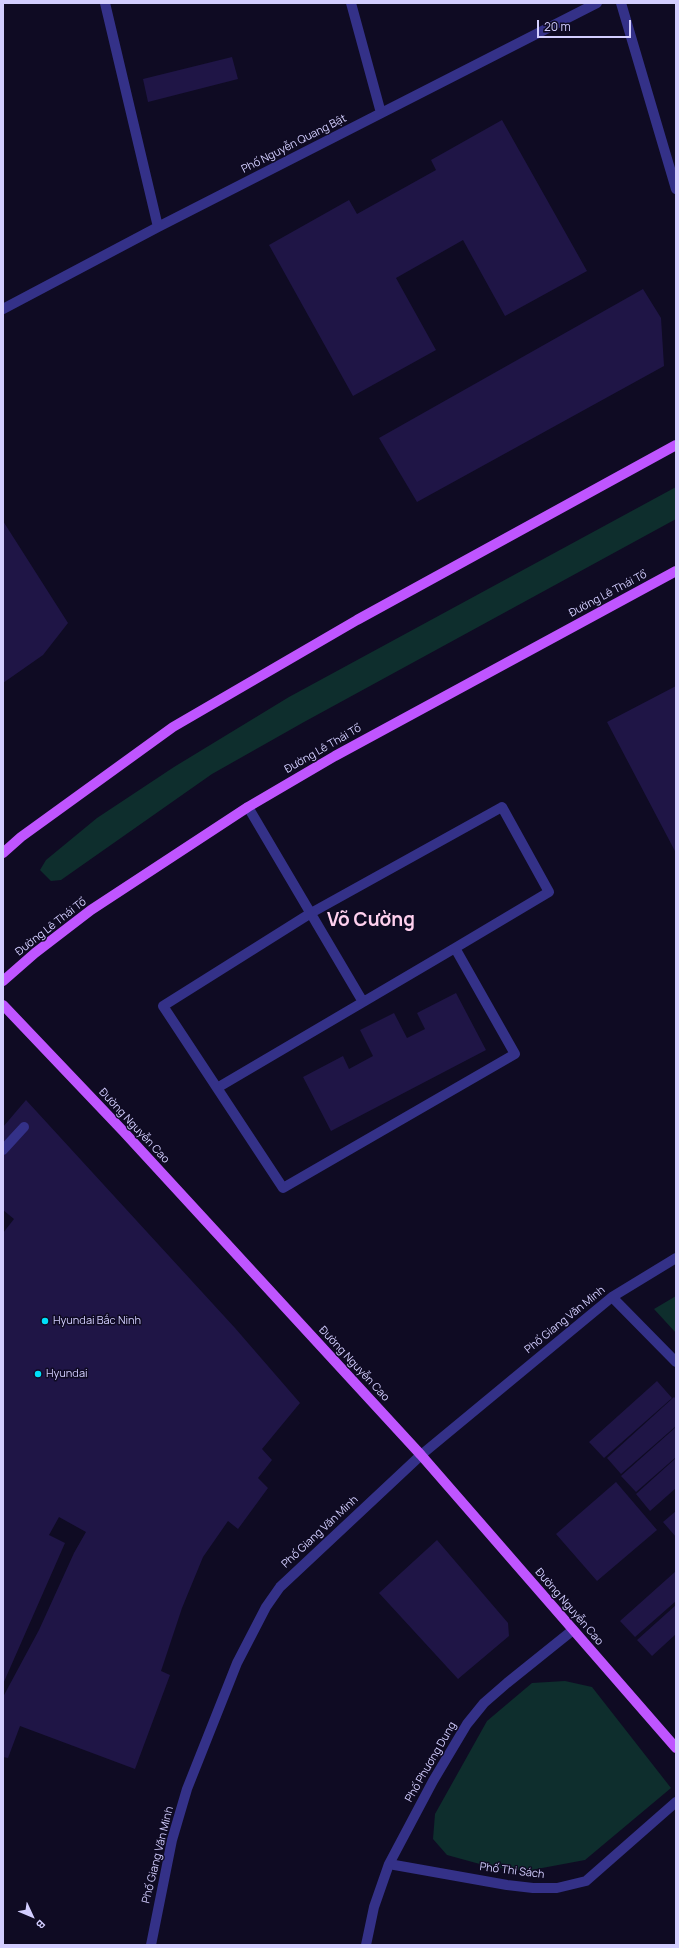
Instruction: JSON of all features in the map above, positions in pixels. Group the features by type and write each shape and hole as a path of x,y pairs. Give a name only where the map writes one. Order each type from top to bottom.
{"main road":[{"path":"3,853 21,836 173,727 356,620 676,445"},
{"name":"Đường Lê Thái Tổ","path":"3,980 35,953 91,910 248,807 335,756 676,571"},
{"name":"Đường Nguyễn Cao","path":"3,1006 123,1131 422,1455 676,1748"}],"street":[{"path":"104,3 158,226"},
{"path":"352,3 381,113"},
{"name":"Phố Nguyễn Quang Bật","path":"3,309 158,226 598,3"},
{"path":"621,3 676,189"},
{"path":"248,807 363,1002"},
{"path":"217,1088 549,892 502,807 311,913 163,1006 217,1088 283,1188 515,1054 455,948"},
{"path":"3,1150 24,1127"},
{"name":"Phố Giang Văn Minh","path":"151,1945 172,1840 188,1789 237,1663 262,1614 280,1587 296,1570 422,1455 612,1297 676,1258"},
{"path":"612,1297 676,1362"},
{"name":"Phố Phương Dung","path":"366,1945 374,1907 389,1864 433,1781 467,1724 484,1703 573,1630"},
{"name":"Phố Thi Sách","path":"389,1864 507,1885 534,1888 557,1888 586,1881 676,1802"}],"green space":[{"path":"676,487 676,519 304,722 212,774 61,880 51,881 40,870 46,860 97,818 174,767 289,697"},
{"path":"676,1296 676,1333 654,1309"},
{"path":"565,1681 592,1687 671,1788 585,1860 526,1871 487,1866 447,1855 433,1839 435,1814 487,1721 532,1683"}],"building":[{"path":"232,57 238,79 148,102 143,79"},
{"path":"502,120 587,271 505,316 463,240 396,278 436,350 353,396 269,245 349,200 357,214 436,170 431,160"},
{"path":"643,289 661,318 664,366 417,502 379,438"},
{"path":"3,521 68,623 43,655 3,683"},
{"path":"676,686 676,853 607,722"},
{"path":"456,993 486,1050 331,1131 303,1077 343,1056 349,1069 373,1056 360,1030 394,1013 407,1038 425,1029 417,1013"},
{"path":"26,1100 235,1328 300,1403 262,1449 272,1460 258,1478 268,1488 238,1529 228,1521 203,1557 182,1608 161,1671 170,1675 135,1769 20,1726 8,1758 3,1757 3,1697 39,1630 74,1553 86,1532 59,1517 49,1535 65,1543 3,1684 3,1233 14,1219 3,1210 3,1127"},
{"path":"657,1381 672,1398 604,1458 589,1442"},
{"path":"674,1397 676,1399 676,1426 621,1474 607,1458"},
{"path":"676,1427 676,1457 636,1492 621,1476"},
{"path":"676,1458 676,1488 650,1511 636,1494"},
{"path":"616,1482 657,1530 597,1581 556,1534"},
{"path":"676,1511 676,1537 663,1522"},
{"path":"437,1540 508,1623 509,1636 458,1679 379,1593"},
{"path":"676,1571 676,1601 635,1637 620,1621"},
{"path":"676,1605 676,1634 652,1656 637,1640"}],"place":[{"name":"Hyundai Bắc Ninh","path":"45,1321"},
{"name":"Hyundai","path":"38,1374"}],"district":[{"name":"Võ Cường","path":"371,921"}]}
